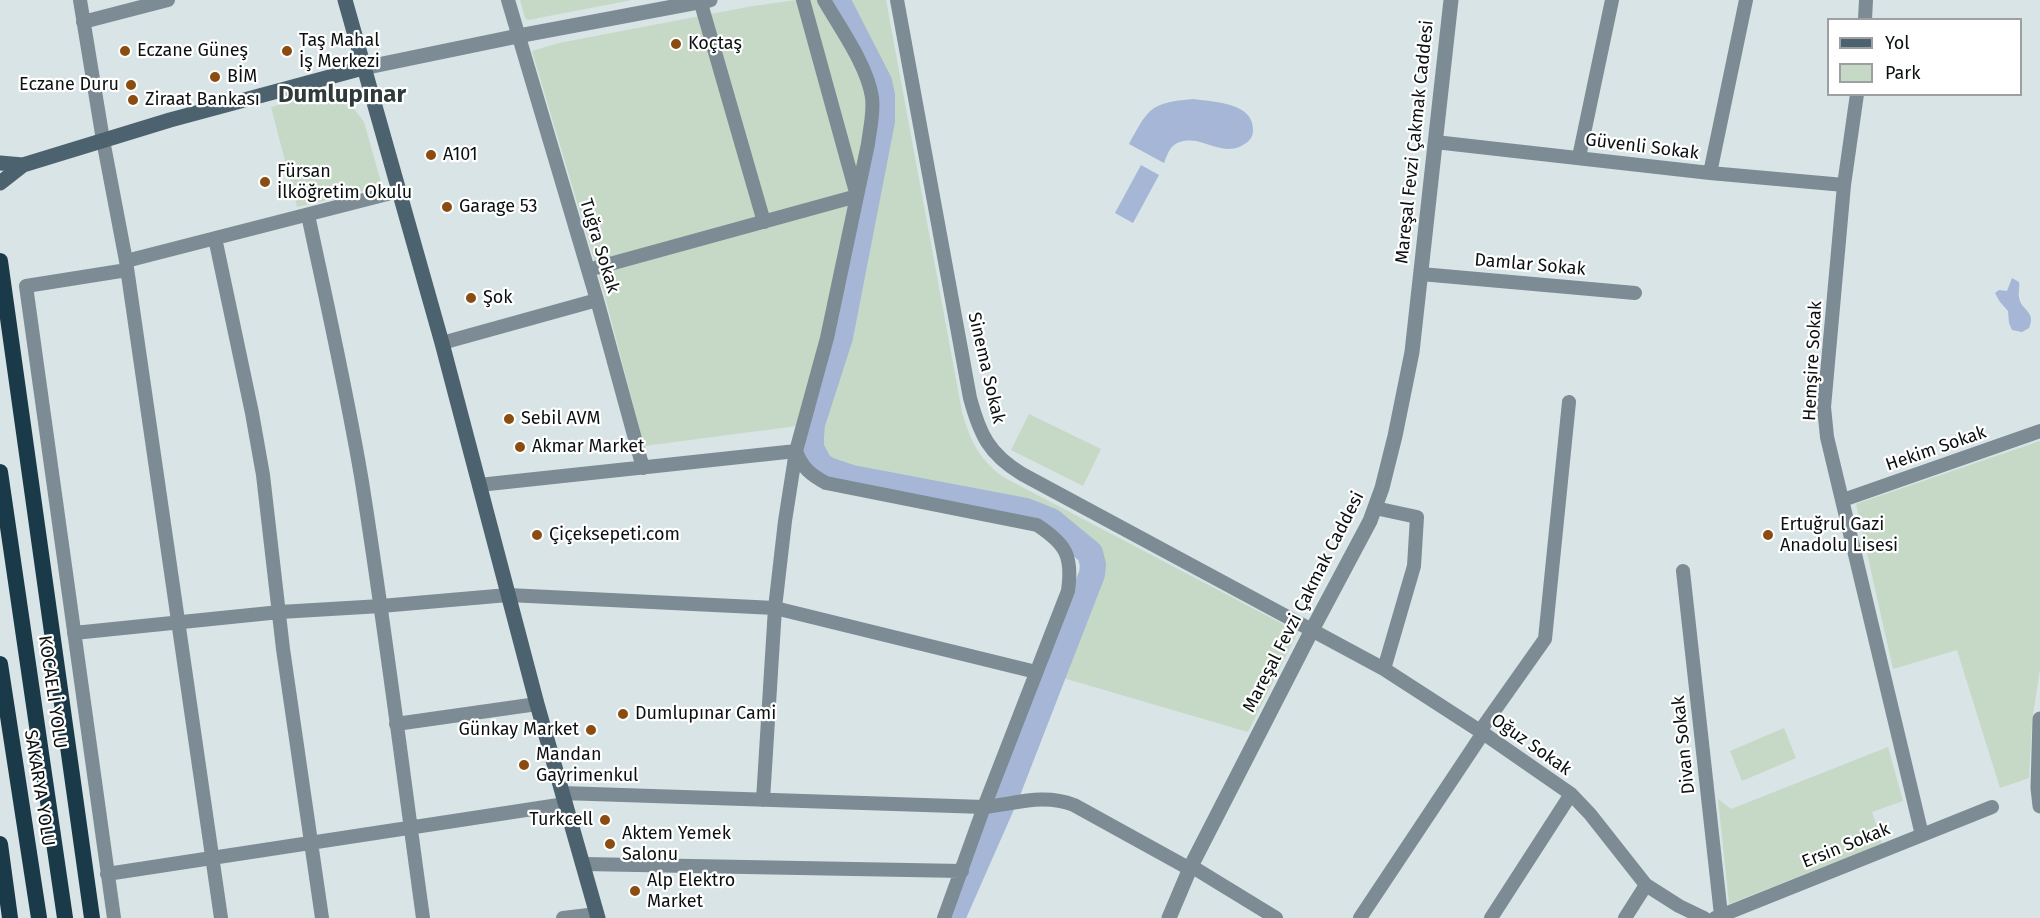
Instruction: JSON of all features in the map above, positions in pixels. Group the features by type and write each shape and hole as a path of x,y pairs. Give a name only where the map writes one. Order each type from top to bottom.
{"highway":[{"path":"0,261 92,918"},
{"name":"KOCAELİ YOLU","path":"0,472 65,918"},
{"name":"SAKARYA YOLU","path":"0,664 39,918"},
{"path":"0,844 10,918"}],"main road":[{"path":"345,0 442,343 537,704 597,916"},
{"path":"0,183 23,165 170,120 363,68"},
{"path":"0,163 23,165"}],"street":[{"path":"80,0 126,266 221,918"},
{"path":"83,22 168,0"},
{"name":"Tuğra Sokak","path":"508,0 597,300 643,468"},
{"path":"803,0 857,196"},
{"path":"763,800 775,608 796,451 827,338 872,115 872,98 868,82 824,0"},
{"name":"Sinema Sokak","path":"897,0 970,398 984,439 1005,464 1022,474 1312,630"},
{"name":"Mareşal Fevzi Çakmak Caddesi","path":"1169,918 1190,867 1312,630 1352,558 1382,488 1412,352 1451,0"},
{"path":"1579,158 1612,0"},
{"path":"1710,173 1746,0"},
{"path":"1865,18 1866,0"},
{"path":"363,68 704,1 764,222"},
{"name":"Hemşire Sokak","path":"1857,96 1845,185 1824,407 1827,437 1922,835"},
{"name":"Güvenli Sokak","path":"1435,142 1710,173 1845,185"},
{"path":"114,918 26,286 126,266 215,238 399,191"},
{"path":"588,270 857,196"},
{"path":"308,215 346,396 381,606 423,918"},
{"path":"215,238 262,475 291,710 322,918"},
{"name":"Damlar Sokak","path":"1420,274 1635,293"},
{"path":"442,343 597,300"},
{"path":"1360,918 1545,639 1569,402"},
{"name":"Hekim Sokak","path":"1843,500 2040,431"},
{"path":"479,485 796,451"},
{"path":"796,451 810,474 826,483 1037,525 1054,536 1065,550 1071,570 1068,591 984,807 944,918"},
{"path":"1375,508 1417,518 1414,566 1384,669"},
{"name":"Divan Sokak","path":"1683,571 1718,917"},
{"path":"74,633 280,612 508,595 775,608 1036,672"},
{"name":"Oğuz Sokak","path":"1312,630 1384,669 1482,732 1571,794 1590,813 1646,885 1678,906 1704,918"},
{"path":"396,724 537,704"},
{"path":"2040,719 2038,788 2040,806"},
{"path":"1491,918 1571,794"},
{"path":"107,874 411,828 564,798 763,800 984,807 1009,805 1035,799 1059,800 1074,805 1190,867 1276,918"},
{"name":"Ersin Sokak","path":"1718,917 1992,807"},
{"path":"583,864 962,871"},
{"path":"1625,918 1646,885"},
{"path":"563,918 597,916"}],"green space":[{"path":"520,0 632,0 528,20 525,18"},
{"path":"796,0 886,0 962,412 972,441 981,456 1003,477 1298,632 1248,732 1053,675 1092,574 1093,565 1090,553 1051,521 1026,511 852,478 830,470 817,462 814,455 812,424 644,446 604,293 532,51 559,43"},
{"path":"331,91 351,105 364,122 382,186 297,207 271,107"},
{"path":"1029,414 1101,449 1083,486 1011,450"},
{"path":"2040,441 2040,669 2032,721 2029,778 2000,788 1957,650 1893,669 1856,504"},
{"path":"1784,728 1796,758 1742,781 1730,751"},
{"path":"1888,747 1903,801 1872,812 1882,844 1729,904 1718,799 1731,809"}],"water":[{"path":"1193,99 1231,105 1247,114 1252,121 1253,134 1247,143 1224,149 1195,141 1180,142 1172,147 1164,163 1129,144 1141,122 1152,110 1168,103"},
{"path":"1141,165 1159,175 1133,223 1115,213"},
{"path":"2012,278 2019,282 2020,301 2031,318 2029,328 2022,332 2012,330 2008,311 1995,293 1999,290 2007,291"}],"waterway":[{"path":"837,0 879,82 882,95 882,121 840,337 812,424 811,448 820,465 852,478 1026,511 1051,521 1090,553 1093,565 1092,574 1007,793 952,918"}],"place":[{"name":"Koçtaş","path":"676,44"},
{"name":"Eczane Güneş","path":"125,51"},
{"name":"Taş Mahal İş Merkezi","path":"287,51"},
{"name":"BİM","path":"215,77"},
{"name":"Eczane Duru","path":"131,85"},
{"name":"Ziraat Bankası","path":"133,100"},
{"name":"A101","path":"431,155"},
{"name":"Fürsan İlköğretim Okulu","path":"265,182"},
{"name":"Garage 53","path":"447,207"},
{"name":"Şok","path":"471,298"},
{"name":"Sebil AVM","path":"509,419"},
{"name":"Akmar Market","path":"520,447"},
{"name":"Çiçeksepeti.com","path":"537,535"},
{"name":"Ertuğrul Gazi Anadolu Lisesi","path":"1768,535"},
{"name":"Dumlupınar Cami","path":"623,714"},
{"name":"Günkay Market","path":"591,730"},
{"name":"Mandan Gayrimenkul","path":"524,765"},
{"name":"Turkcell","path":"605,820"},
{"name":"Aktem Yemek Salonu","path":"610,844"},
{"name":"Alp Elektro Market","path":"635,891"}],"district":[{"name":"Dumlupınar","path":"342,95"}]}
